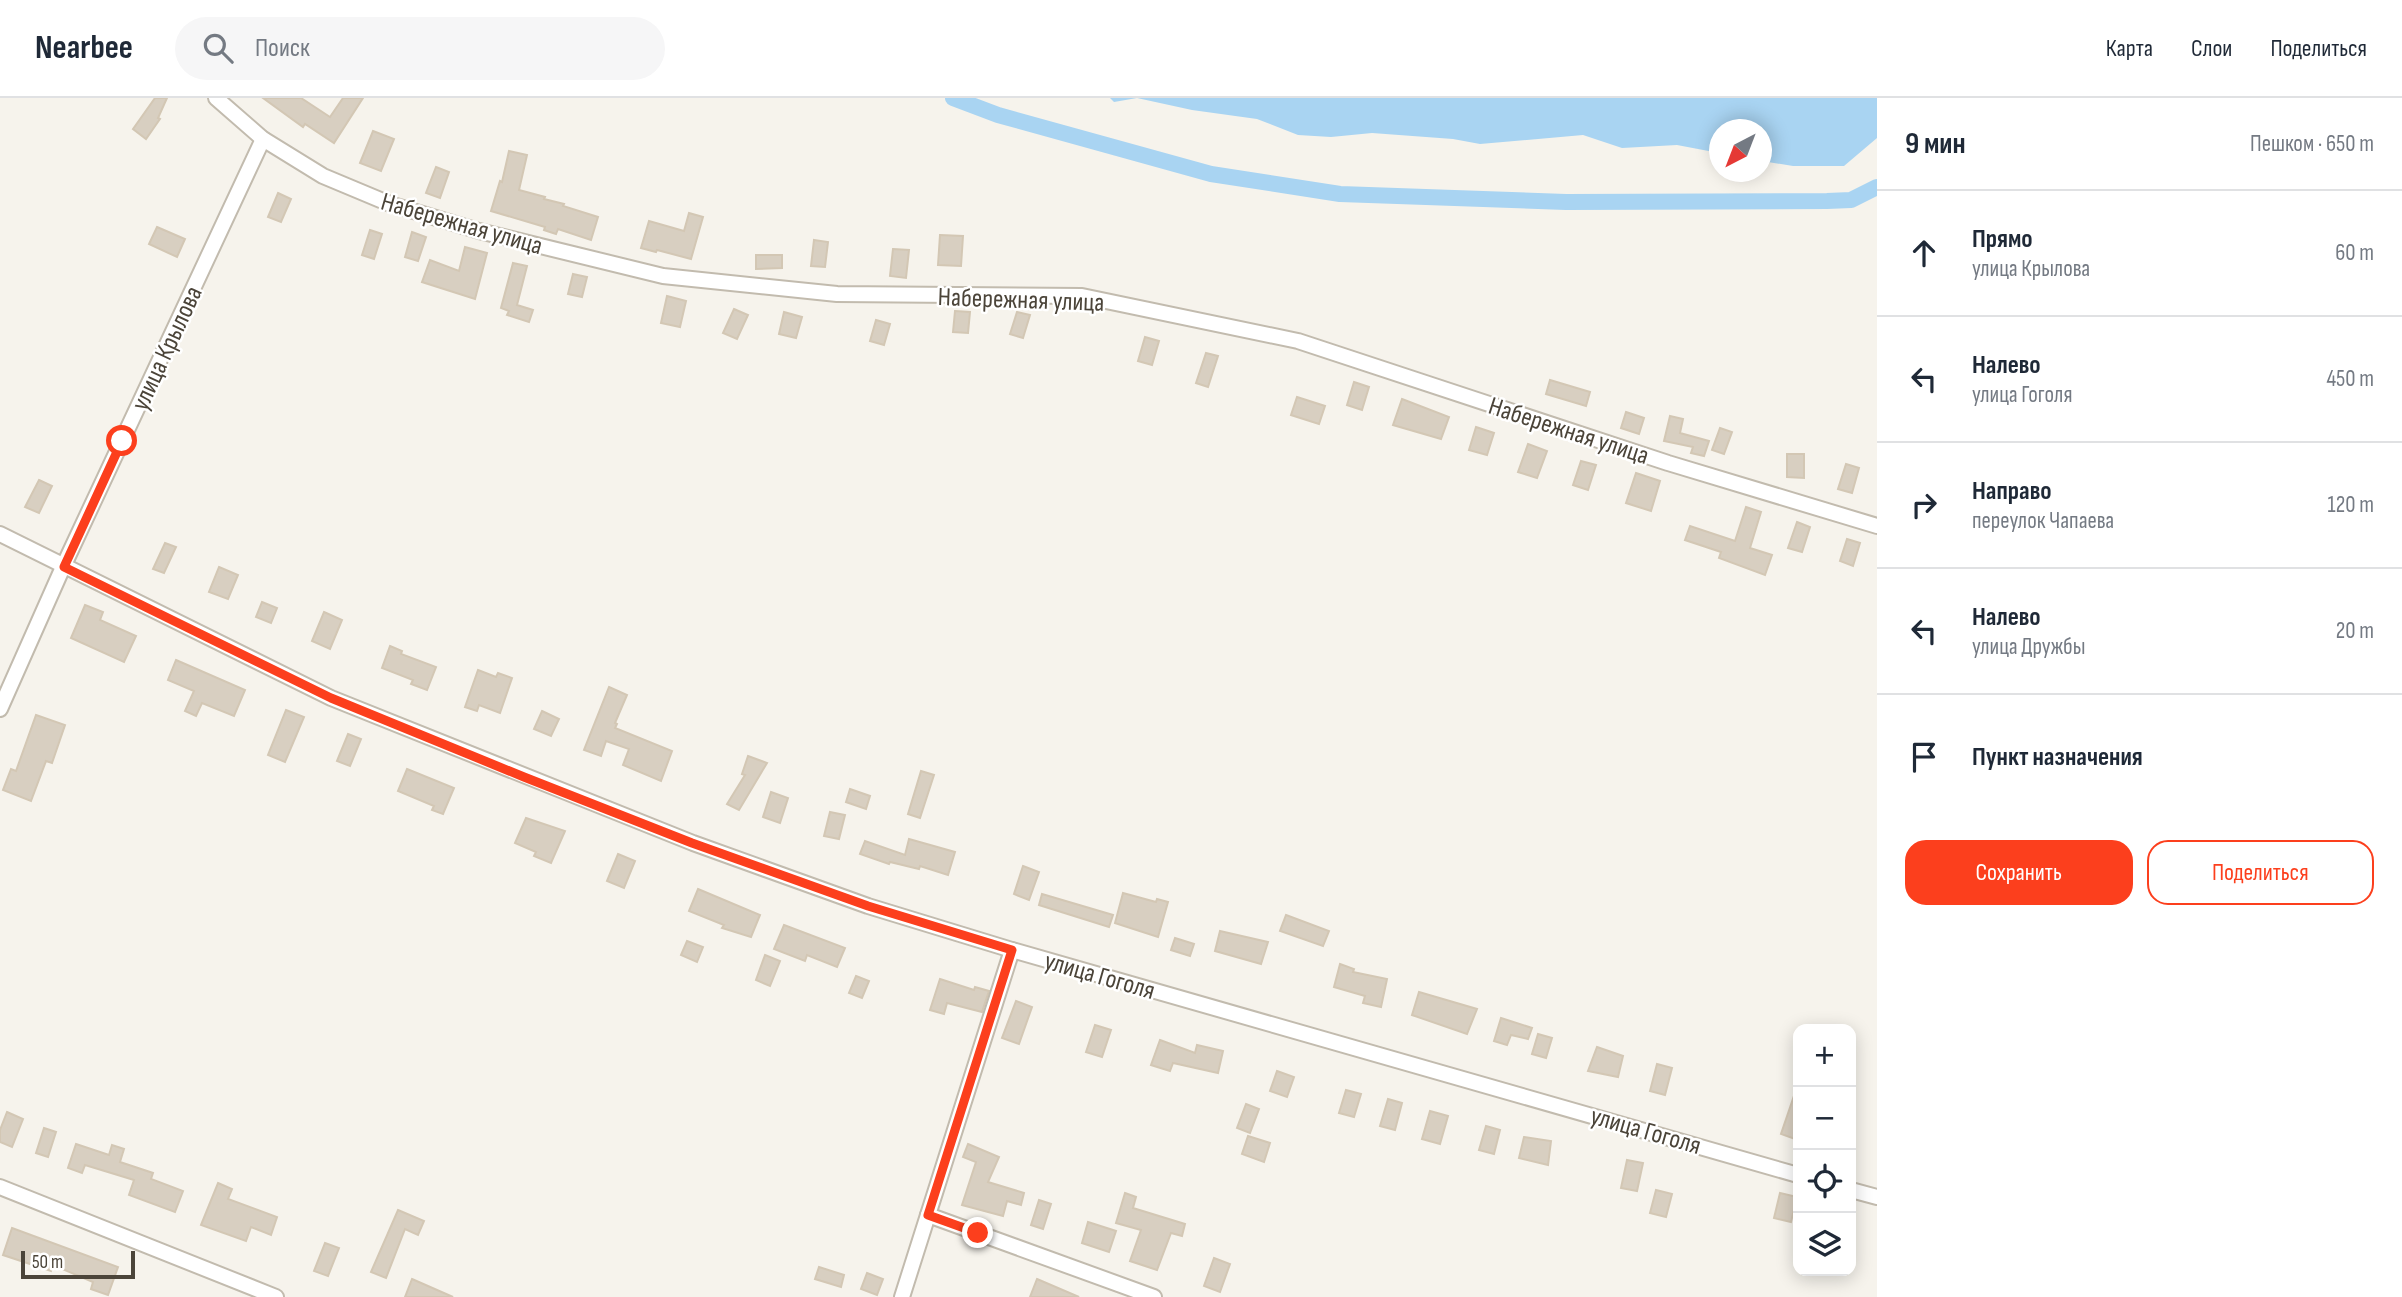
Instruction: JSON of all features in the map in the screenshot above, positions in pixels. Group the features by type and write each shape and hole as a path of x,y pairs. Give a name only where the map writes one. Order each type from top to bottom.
{"street":[{"name":"Набережная улица","path":"216,98 263,139 323,176 390,204 479,231 663,276 837,295 1082,296 1298,341 1668,463 1877,526"},
{"name":"улица Крылова","path":"0,709 263,139"},
{"name":"улица Гоголя","path":"0,534 331,698 692,843 868,906 1012,950 1793,1174"},
{"path":"902,1297 1012,950"},
{"path":"0,1187 276,1297"},
{"path":"1856,1190 1876,1192"},
{"path":"928,1215 1154,1297"}],"water":[{"path":"1110,98 1137,98 1114,102"},
{"path":"1137,98 1877,98 1877,138 1844,166 1793,166 1772,163 1772,119 1709,119 1709,151 1677,145 1622,148 1583,135 1480,144 1453,139 1372,133 1331,137 1298,135 1257,119 1192,110"}],"building":[{"path":"155,98 167,98 158,118 160,119 146,139 133,129"},
{"path":"263,98 301,98 330,117 343,98 363,98 334,143 305,124 303,127"},
{"path":"373,131 394,139 381,171 360,163"},
{"path":"509,151 527,155 519,190 598,217 591,240 558,229 556,234 544,230 545,227 491,211 500,181 502,182"},
{"path":"436,167 449,172 440,198 426,193"},
{"path":"278,193 291,199 281,222 268,217"},
{"path":"689,213 703,217 691,259 641,248 649,221 684,231"},
{"path":"157,227 185,239 177,257 149,244"},
{"path":"370,230 382,234 374,259 362,255"},
{"path":"412,232 426,237 418,261 405,257"},
{"path":"940,235 963,236 961,266 938,265"},
{"path":"814,240 828,242 825,267 811,266"},
{"path":"465,247 487,253 475,299 422,282 430,260 459,271"},
{"path":"893,249 909,250 906,278 890,276"},
{"path":"756,255 782,255 782,268 756,269"},
{"path":"513,263 527,266 517,305 533,310 529,322 507,315 509,311 501,308"},
{"path":"573,274 587,277 582,297 568,294"},
{"path":"667,296 686,301 680,327 661,323"},
{"path":"734,309 748,315 737,339 723,333"},
{"path":"955,311 970,312 968,333 953,332"},
{"path":"784,312 802,317 796,338 779,334"},
{"path":"1017,312 1030,315 1023,338 1010,334"},
{"path":"876,320 890,324 884,345 870,341"},
{"path":"1145,337 1159,341 1152,365 1138,361"},
{"path":"1206,353 1218,356 1208,387 1196,383"},
{"path":"1550,380 1590,392 1586,406 1546,394"},
{"path":"1354,382 1369,387 1362,410 1347,405"},
{"path":"1297,397 1325,406 1319,424 1291,415"},
{"path":"1402,399 1449,417 1441,439 1393,425"},
{"path":"1626,412 1644,418 1639,434 1621,428"},
{"path":"1670,416 1683,419 1680,433 1709,441 1704,456 1691,453 1693,447 1664,441"},
{"path":"1476,427 1494,433 1487,455 1469,450"},
{"path":"1720,428 1732,432 1724,454 1712,450"},
{"path":"1528,444 1547,451 1537,478 1518,472"},
{"path":"1787,454 1804,454 1804,478 1787,477"},
{"path":"1581,461 1596,465 1588,490 1573,485"},
{"path":"1846,464 1859,468 1852,493 1838,489"},
{"path":"1636,473 1660,481 1651,511 1626,503"},
{"path":"39,480 52,486 39,513 25,507"},
{"path":"1746,507 1761,512 1750,548 1772,555 1765,575 1719,558 1721,552 1685,540 1690,526 1735,541"},
{"path":"1797,522 1810,527 1802,552 1788,548"},
{"path":"1847,539 1860,543 1853,566 1840,561"},
{"path":"165,543 176,547 164,573 153,569"},
{"path":"219,567 238,575 228,599 209,592"},
{"path":"262,602 277,608 271,623 256,617"},
{"path":"85,605 103,612 100,620 136,636 124,662 71,638"},
{"path":"324,612 342,620 330,649 312,641"},
{"path":"390,646 402,651 401,654 436,667 427,690 411,684 413,680 382,668"},
{"path":"176,660 245,690 234,716 202,703 196,716 185,711 194,691 168,680"},
{"path":"478,670 496,677 498,673 512,678 500,713 479,705 477,711 465,707"},
{"path":"609,687 627,695 615,728 672,751 661,781 623,765 629,749 606,741 601,756 584,750"},
{"path":"286,710 304,717 285,762 268,755"},
{"path":"542,711 559,719 551,736 534,729"},
{"path":"36,715 65,725 52,763 46,761 31,801 3,790 11,769 16,771"},
{"path":"348,734 361,739 350,766 337,761"},
{"path":"748,756 767,763 739,810 727,804 745,775 742,774"},
{"path":"407,769 454,788 443,814 432,810 434,806 398,791"},
{"path":"921,771 934,775 920,818 908,814"},
{"path":"850,789 870,796 866,809 846,802"},
{"path":"771,792 788,798 780,823 763,817"},
{"path":"830,812 845,815 839,839 824,836"},
{"path":"526,818 565,831 551,863 534,856 536,852 515,843"},
{"path":"909,839 955,852 948,875 920,866 919,869 890,862 889,864 860,854 865,841 905,855"},
{"path":"618,854 635,861 624,888 607,881"},
{"path":"1023,866 1039,872 1029,900 1014,894"},
{"path":"698,889 760,915 751,937 722,928 724,925 689,911"},
{"path":"1123,893 1156,902 1157,899 1168,902 1158,937 1115,923"},
{"path":"1042,894 1113,915 1109,927 1039,905"},
{"path":"1286,915 1329,931 1323,946 1280,931"},
{"path":"784,925 845,948 837,967 807,955 805,961 774,949"},
{"path":"1220,931 1268,942 1261,964 1215,951"},
{"path":"1175,938 1194,944 1190,956 1171,950"},
{"path":"687,941 703,947 697,962 681,955"},
{"path":"765,955 780,961 770,986 756,980"},
{"path":"1340,964 1354,969 1353,972 1387,979 1381,1007 1363,1003 1365,996 1334,987"},
{"path":"856,976 869,981 862,998 849,993"},
{"path":"940,979 974,990 975,987 989,991 982,1012 947,1003 944,1014 930,1010"},
{"path":"1419,992 1477,1009 1467,1034 1412,1015"},
{"path":"1016,1001 1032,1007 1019,1044 1002,1038"},
{"path":"1501,1018 1532,1028 1528,1039 1511,1035 1507,1045 1494,1041"},
{"path":"1095,1025 1111,1030 1102,1057 1086,1052"},
{"path":"1538,1034 1552,1038 1546,1058 1532,1054"},
{"path":"1160,1040 1195,1053 1197,1045 1223,1051 1218,1073 1173,1063 1170,1071 1151,1065"},
{"path":"1597,1047 1623,1056 1618,1077 1588,1071"},
{"path":"1657,1064 1672,1068 1665,1095 1650,1091"},
{"path":"1277,1071 1294,1077 1287,1097 1270,1091"},
{"path":"1346,1090 1361,1094 1354,1117 1339,1113"},
{"path":"1388,1099 1402,1103 1395,1130 1380,1126"},
{"path":"1793,1099 1793,1138 1781,1134"},
{"path":"1246,1104 1259,1109 1250,1133 1237,1128"},
{"path":"1430,1111 1448,1116 1440,1144 1422,1139"},
{"path":"7,1112 23,1119 12,1147 0,1142 0,1130"},
{"path":"1486,1126 1500,1130 1494,1154 1479,1150"},
{"path":"44,1128 56,1132 48,1157 36,1153"},
{"path":"1248,1136 1270,1143 1264,1162 1242,1154"},
{"path":"1524,1137 1551,1141 1548,1165 1519,1158"},
{"path":"76,1144 109,1155 112,1145 124,1149 120,1162 153,1173 151,1179 183,1191 175,1212 129,1195 134,1180 85,1165 82,1173 68,1168"},
{"path":"968,1144 999,1157 988,1182 1024,1193 1021,1205 1007,1201 1003,1216 962,1205 976,1162 963,1157"},
{"path":"1627,1160 1643,1163 1637,1191 1621,1188"},
{"path":"218,1183 232,1189 228,1199 277,1217 271,1235 251,1227 246,1241 201,1225"},
{"path":"1656,1190 1672,1194 1666,1217 1650,1213"},
{"path":"1125,1193 1136,1197 1133,1208 1185,1224 1182,1236 1171,1233 1157,1270 1130,1261 1141,1230 1116,1223"},
{"path":"1780,1193 1793,1196 1791,1222 1774,1218"},
{"path":"1039,1200 1051,1204 1043,1229 1031,1225"},
{"path":"398,1210 424,1221 418,1235 405,1229 386,1278 371,1272"},
{"path":"1088,1222 1116,1231 1109,1252 1082,1243"},
{"path":"12,1228 118,1267 108,1295 91,1289 93,1282 53,1265 51,1271 3,1255"},
{"path":"325,1243 339,1248 328,1276 314,1271"},
{"path":"1214,1258 1230,1264 1220,1292 1204,1286"},
{"path":"819,1267 844,1275 841,1287 815,1279"},
{"path":"867,1273 883,1279 877,1295 861,1289"},
{"path":"412,1279 453,1297 405,1297"},
{"path":"1037,1279 1079,1297 1030,1297"}],"waterway":[{"path":"953,98 998,115 1211,174 1340,194 1566,202 1827,201 1851,200 1877,187"}],"route":[{"path":"122,441 64,567 331,698 524,777 692,843 868,906 1012,950 928,1215 978,1233"}]}
